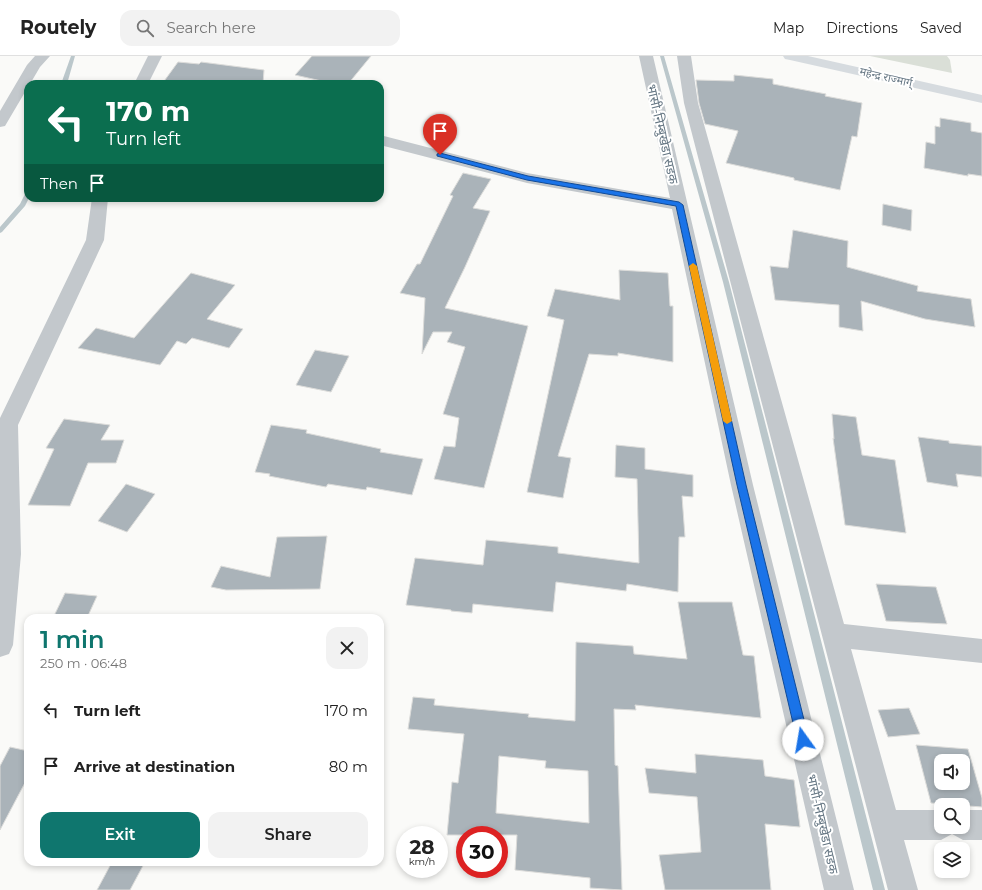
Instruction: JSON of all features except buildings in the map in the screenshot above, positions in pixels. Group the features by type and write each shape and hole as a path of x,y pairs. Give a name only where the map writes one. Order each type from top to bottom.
{"main road":[{"name":"महेन्द्र राज्मार्ग्","path":"790,56 982,99"}],"street":[{"path":"25,80 34,65 43,56"},
{"path":"146,80 155,56"},
{"name":"भांसी-निम्बुखेडा सडक","path":"646,56 742,485 839,890"},
{"path":"684,56 691,103 903,890"},
{"path":"0,123 24,82"},
{"path":"384,141 527,178 679,205"},
{"path":"0,644 9,554 7,425 95,240 100,202"},
{"path":"834,635 982,651"},
{"path":"885,825 934,825"},
{"path":"970,825 982,825"}],"shaded area":[{"path":"870,56 947,56 950,60 952,73"}],"waterway":[{"path":"65,80 73,56"},
{"path":"662,56 726,282 879,890"},
{"path":"0,231 24,202"}],"slow traffic":[{"path":"693,266 727,421"}],"route":[{"path":"440,155 527,178 679,205 742,485 803,740"}]}
